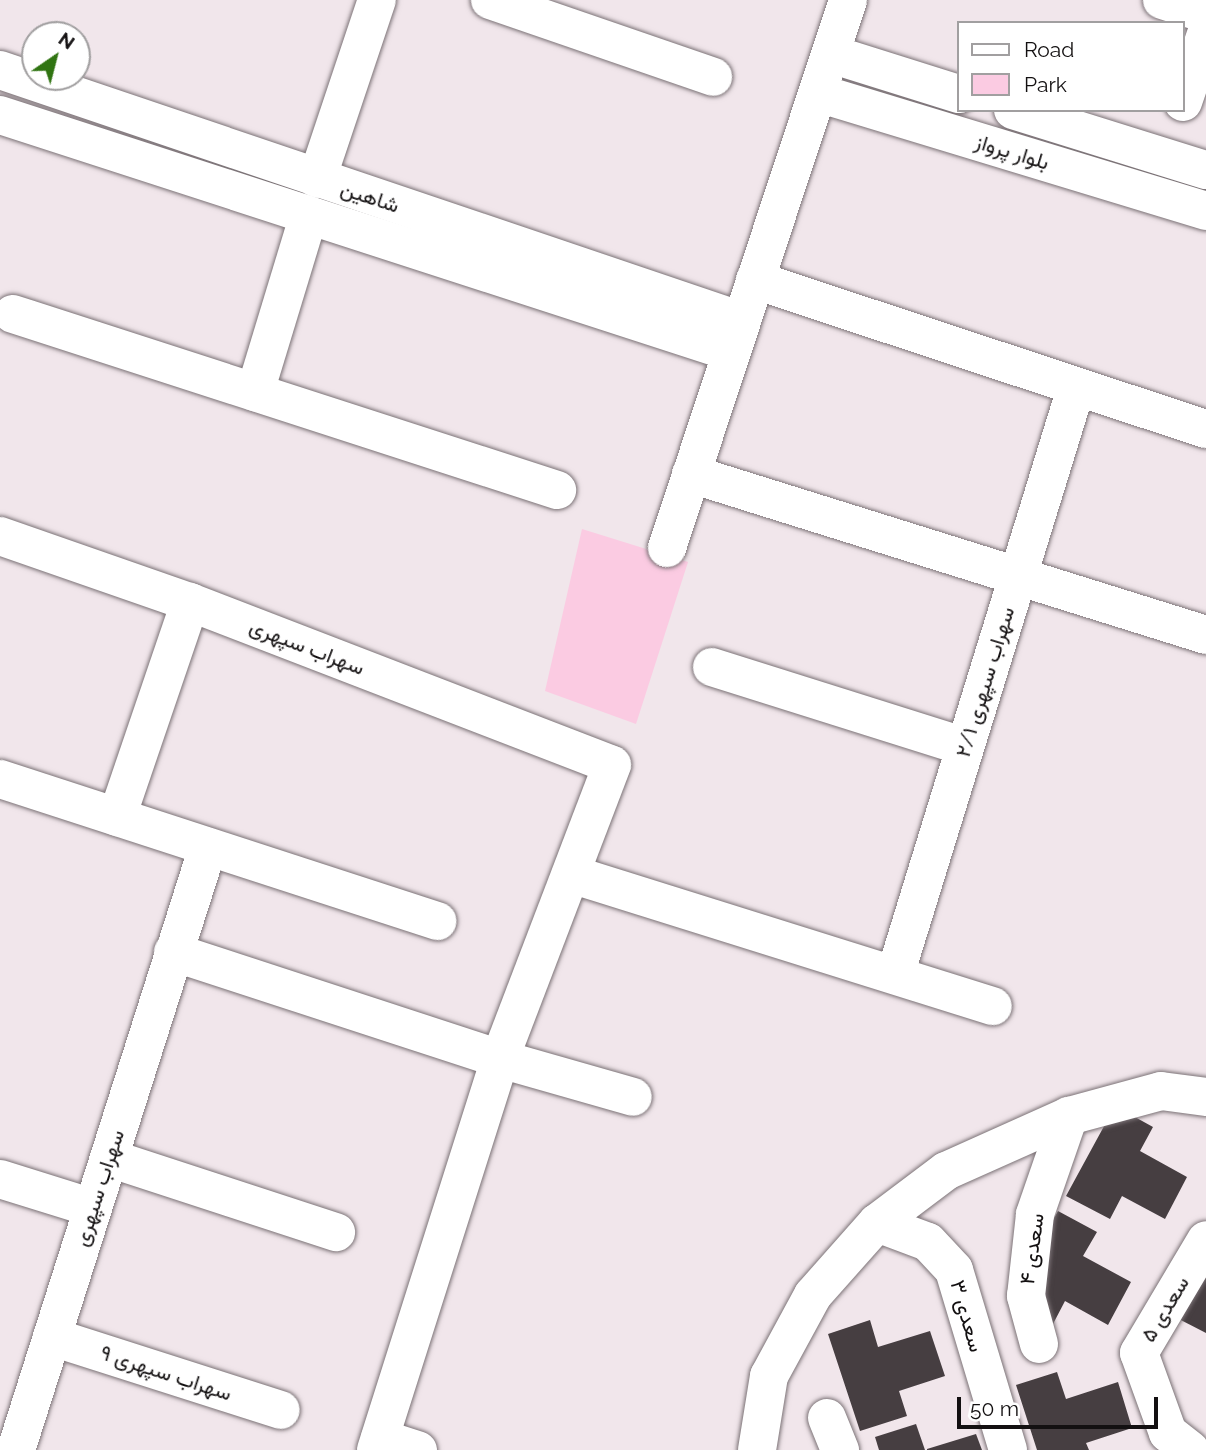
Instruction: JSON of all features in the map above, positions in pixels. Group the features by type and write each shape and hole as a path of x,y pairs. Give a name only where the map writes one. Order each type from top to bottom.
{"street":[{"path":"317,179 377,0"},
{"path":"490,0 713,77"},
{"path":"667,548 848,0"},
{"path":"1161,0 1206,14"},
{"path":"1185,96 1206,34"},
{"path":"831,54 958,94"},
{"name":"شاهین","path":"0,70 317,179 736,336"},
{"name":"بلوار پرواز","path":"818,93 1206,211"},
{"name":"بلوار پرواز","path":"1019,112 1206,170"},
{"path":"1165,157 1179,112"},
{"name":"شاهین","path":"0,115 308,218 736,336"},
{"path":"255,393 308,218"},
{"path":"755,280 1206,429"},
{"path":"13,314 557,490"},
{"name":"سهراب سپهری ۲/۱","path":"895,975 1076,388"},
{"path":"691,474 1206,635"},
{"name":"سهراب سپهری","path":"0,536 190,602 612,765 571,874"},
{"path":"117,817 190,602"},
{"path":"712,667 965,747"},
{"path":"0,779 438,921"},
{"name":"سهراب سپهری","path":"16,1450 208,846"},
{"path":"418,1450 378,1444 500,1059 571,874 993,1006"},
{"path":"173,952 500,1059 633,1097"},
{"path":"757,1450 769,1376 813,1295 877,1223 946,1171 1069,1116 1161,1091 1206,1097"},
{"name":"سعدی ۴","path":"1039,1344 1026,1296 1035,1214 1069,1116"},
{"path":"109,1158 336,1232"},
{"path":"0,1179 93,1208"},
{"name":"سعدی ۳","path":"877,1223 928,1242 954,1270 1009,1450"},
{"name":"سعدی ۵","path":"1190,1450 1168,1433 1139,1353 1206,1240"},
{"name":"سهراب سپهری ۹","path":"52,1337 281,1410"}],"green space":[{"path":"582,529 688,562 636,724 545,691"}],"building":[{"path":"1115,1106 1153,1127 1140,1151 1187,1177 1165,1219 1122,1196 1110,1219 1066,1196"},
{"path":"1058,1211 1097,1232 1083,1256 1131,1282 1108,1325 1065,1301 1053,1324 1009,1301"},
{"path":"1206,1256 1206,1333 1173,1316"},
{"path":"870,1320 878,1347 930,1331 945,1376 899,1391 907,1416 860,1431 828,1334"},
{"path":"1057,1372 1066,1399 1118,1382 1132,1428 1086,1443 1089,1450 1037,1450 1016,1385"},
{"path":"916,1424 925,1450 879,1450 875,1437"},
{"path":"976,1434 982,1450 927,1450 927,1449"}]}
